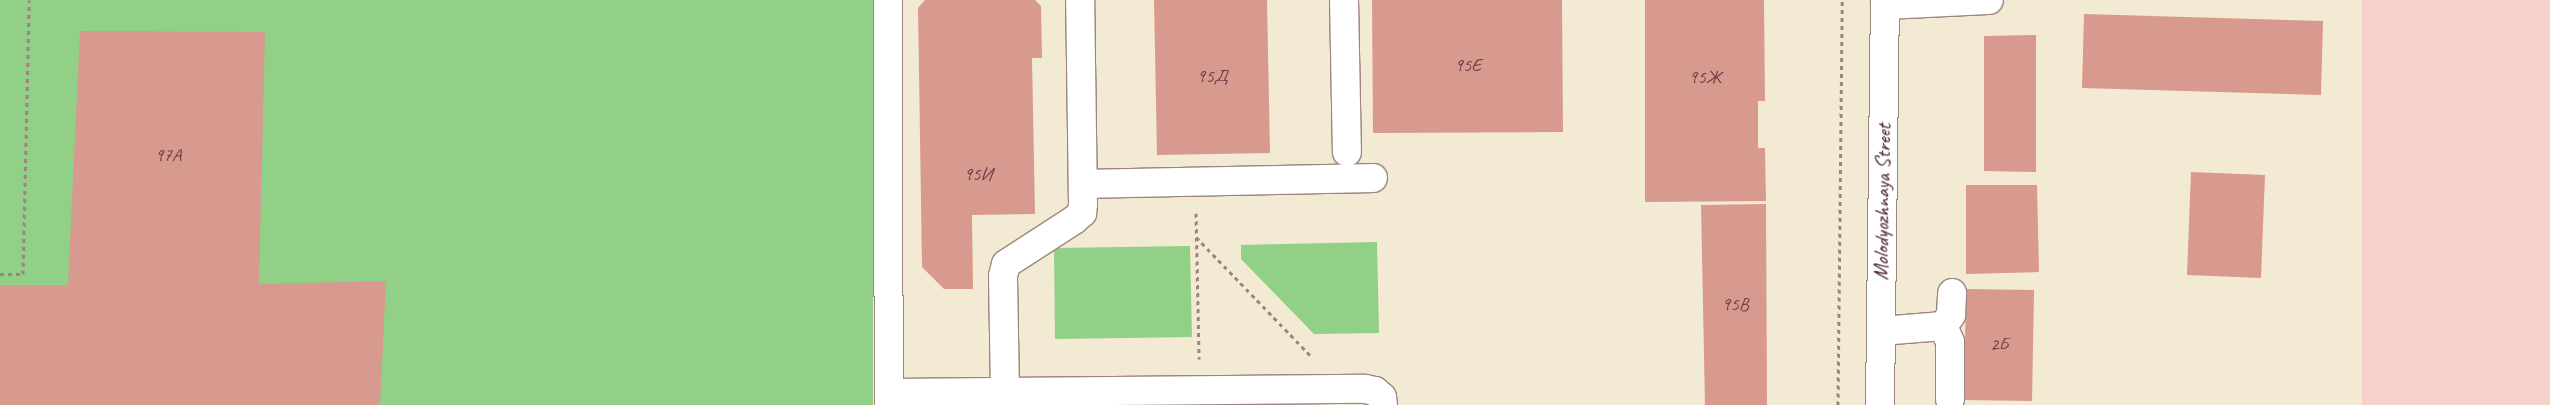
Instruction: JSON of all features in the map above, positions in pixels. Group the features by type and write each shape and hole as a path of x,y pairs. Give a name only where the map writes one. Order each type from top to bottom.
{"street":[{"path":"888,0 889,399 1005,392 1343,389 1375,391 1382,397 1383,405"},
{"path":"1005,392 1002,276 1006,264 1082,213 1080,0"},
{"path":"1344,0 1347,152"},
{"path":"1885,3 1989,0"},
{"name":"Molodyozhnaya Street","path":"1880,405 1885,3"},
{"path":"1083,184 1373,178"},
{"path":"1881,331 1943,326 1951,315 1952,293"},
{"path":"1943,326 1950,342 1950,399"}],"path":[{"path":"0,274 23,274 29,0"},
{"path":"1838,405 1842,0"},
{"path":"1195,182 1199,390"},
{"path":"1196,238 1343,389"}],"shaded area":[{"path":"2362,0 2550,0 2550,405 2362,405"}],"green space":[{"path":"0,0 873,0 873,405 0,405"},
{"path":"1377,242 1379,333 1314,334 1241,259 1241,245"},
{"path":"1190,246 1192,337 1055,339 1054,248"}],"building":[{"path":"925,0 1035,0 1041,6 1042,58 1032,58 1035,214 972,215 973,289 944,289 922,267 918,8"},
{"path":"1154,0 1267,0 1270,153 1157,155"},
{"path":"1372,0 1562,0 1563,132 1373,133"},
{"path":"1645,0 1764,0 1765,101 1758,101 1758,148 1765,148 1766,201 1645,202"},
{"path":"2084,14 2323,21 2321,95 2082,88"},
{"path":"80,31 265,32 259,284 386,281 380,405 0,405 0,285 68,285"},
{"path":"2036,35 2036,172 1984,171 1984,36"},
{"path":"2191,172 2265,175 2261,278 2187,275"},
{"path":"1966,185 2037,185 2039,272 1966,274"},
{"path":"1766,204 1767,405 1705,405 1701,205"},
{"path":"1966,289 2034,290 2032,401 1964,400"}]}
